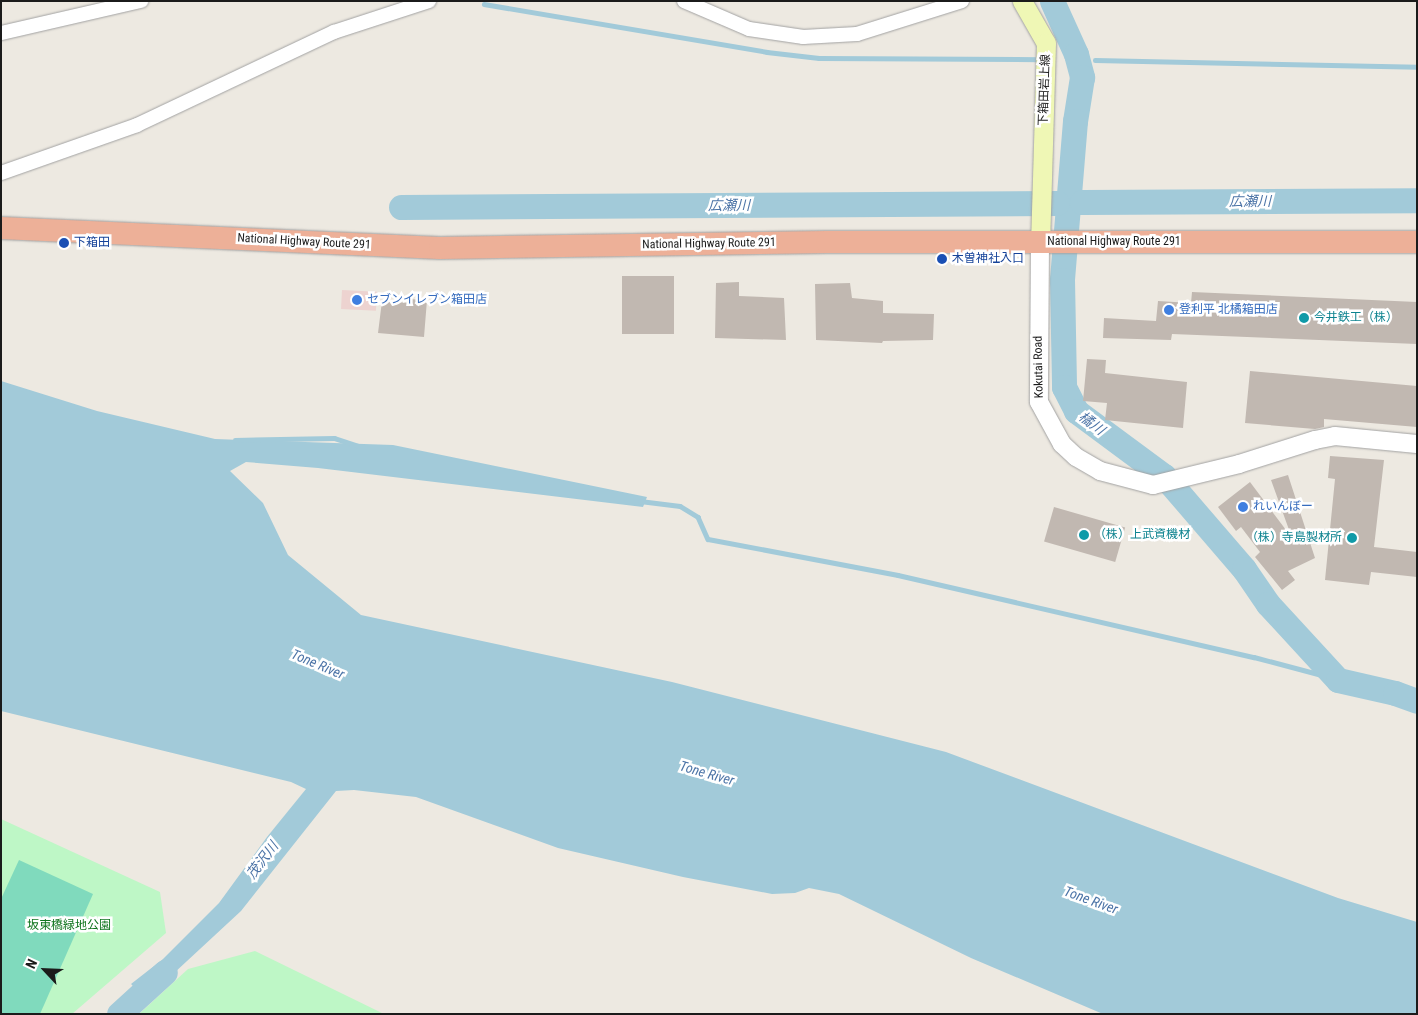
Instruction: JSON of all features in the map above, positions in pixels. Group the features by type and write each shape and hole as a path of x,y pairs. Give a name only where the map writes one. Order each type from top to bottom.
{"highway":[{"name":"National Highway Route 291","path":"1,228 440,248 1049,242 1417,242"}],"main road":[{"name":"下箱田岩上線","path":"1022,1 1046,43 1042,216 1049,242"}],"street":[{"path":"1,32 141,1"},
{"path":"1,173 137,125 334,32 429,1"},
{"path":"684,1 749,29 802,37 857,34 962,1"},
{"name":"Kokutai Road","path":"1049,242 1039,390 1040,402 1050,426 1076,457 1100,471 1153,485 1191,477 1335,436 1417,444"}],"shaded area":[{"name":"セブンイレブン箱田店","path":"342,290 377,292 376,311 341,309"}],"green space":[{"name":"坂東橋緑地公園","path":"1,819 160,892 166,933 72,1014 1,1014"},
{"path":"19,860 93,894 40,1014 1,1014 1,899"},
{"path":"255,951 384,1014 139,1014 188,969"}],"water":[{"name":"Tone River","path":"1,381 97,411 215,439 393,445 647,497 643,507 318,468 246,462 230,471 263,503 288,555 361,615 672,682 946,752 1338,898 1417,922 1417,1014 1103,1014 971,958 839,894 809,888 795,893 772,894 683,877 558,848 416,797 354,790 336,791 241,911 146,999 131,984 163,959 219,903 267,837 306,789 291,782 1,711"}],"building":[{"path":"622,276 674,276 674,334 622,334"},
{"path":"739,282 739,296 784,298 786,340 715,338 716,283"},
{"path":"850,283 852,298 883,301 883,313 934,314 933,340 883,341 882,343 816,340 815,284"},
{"name":"今井鉄工（株）","path":"1192,292 1417,302 1417,344 1172,334 1171,340 1103,338 1104,318 1156,321 1158,301 1191,303"},
{"path":"409,299 427,300 424,337 378,333 382,301 409,303"},
{"path":"1087,359 1106,360 1105,373 1187,382 1183,428 1105,420 1107,403 1083,401"},
{"path":"1250,371 1417,386 1417,427 1324,419 1324,427 1315,429 1245,423"},
{"path":"1330,456 1384,460 1374,547 1417,552 1417,577 1371,572 1369,585 1325,580 1335,479 1328,478"},
{"path":"1288,475 1315,558 1288,571 1295,580 1282,590 1255,557 1260,552 1241,527 1236,531 1218,507 1250,482 1292,538 1271,480"},
{"name":"（株）上武資機材","path":"1054,507 1125,527 1115,562 1044,542"}],"waterway":[{"name":"橘川","path":"1052,1 1076,54 1082,77 1075,121 1062,280 1064,387 1076,411 1164,476 1244,569 1268,604 1338,680 1395,693 1417,701"},
{"path":"484,4 767,52 819,58 1041,59"},
{"path":"1095,60 1417,67"},
{"name":"広瀬川","path":"1082,202 1417,200"},
{"name":"広瀬川","path":"401,207 1057,203"},
{"path":"235,440 334,438 358,446"},
{"path":"640,501 680,506 698,517 708,539 898,575 1254,657 1344,681"},
{"name":"茂沢川","path":"119,1014 165,972"}],"place":[{"name":"下箱田","path":"64,243"},
{"name":"木曽神社入口","path":"942,259"},
{"name":"セブンイレブン箱田店","path":"357,300"},
{"name":"登利平 北橘箱田店","path":"1169,310"},
{"name":"今井鉄工（株）","path":"1304,318"},
{"name":"れいんぼー","path":"1243,507"},
{"name":"（株）上武資機材","path":"1084,535"},
{"name":"（株）寺島製材所","path":"1352,538"}]}
